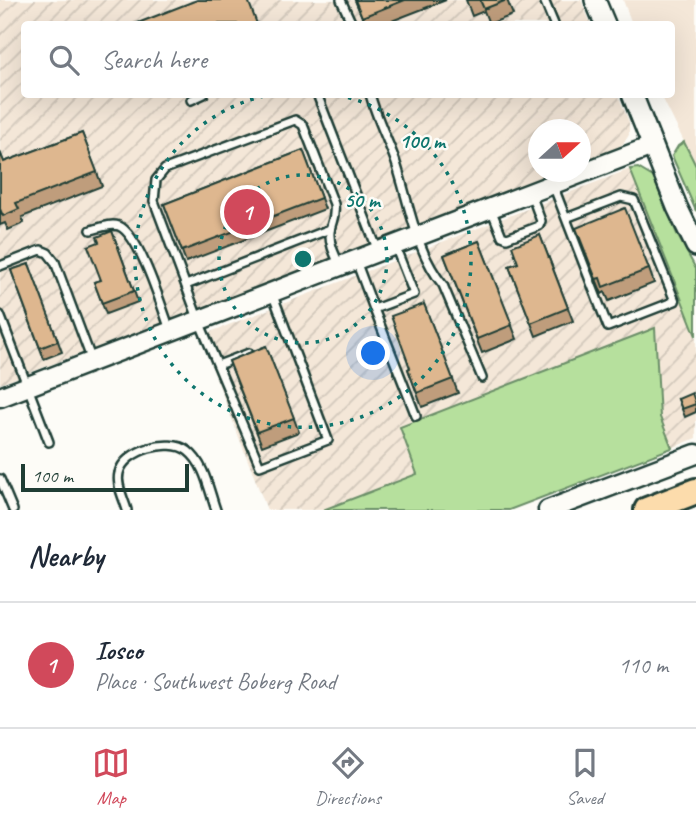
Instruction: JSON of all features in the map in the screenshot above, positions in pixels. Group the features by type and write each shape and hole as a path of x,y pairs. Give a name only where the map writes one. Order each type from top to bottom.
{"highway":[{"path":"647,510 696,491"}],"main road":[{"path":"595,0 603,21"},
{"path":"634,98 696,246"}],"street":[{"path":"0,397 652,146"},
{"path":"548,510 696,454"}],"lane":[{"path":"341,0 351,21"},
{"path":"544,0 553,21"},
{"path":"191,100 195,98"},
{"path":"319,98 387,249 414,294 374,309"},
{"path":"371,98 405,188 418,237 433,273 443,285 482,378"},
{"path":"272,293 328,440 260,466 199,321 154,201 156,180 165,169 295,120 303,125 334,204 336,216 330,229 331,242 348,264 374,309 416,416"},
{"path":"553,185 608,327 675,301 634,200 621,197 566,218"},
{"path":"491,209 502,236 507,238 539,226 541,221 531,193"},
{"path":"91,230 112,225 121,227 129,234 141,253 171,331"},
{"path":"186,285 330,229"},
{"path":"0,266 41,250 48,253 55,262 93,361"},
{"path":"0,315 49,442"},
{"path":"218,365 249,353"},
{"path":"127,510 118,475 122,464 133,456 162,444 178,445 190,452 201,467 216,510"},
{"path":"0,479 13,510"}],"shaded area":[{"path":"0,0 581,0 590,21 21,21 21,98 619,98 629,122 629,135 623,144 613,151 591,160 591,119 528,119 528,182 534,182 0,384"},
{"path":"623,0 696,0 696,166 662,98 675,98 675,21 631,21"},
{"path":"630,169 696,336 696,438 672,448 666,434 660,417 655,328 401,427 418,474 323,510 267,510 200,336"}],"green space":[{"path":"684,142 696,166 696,211 672,156"},
{"path":"638,168 653,177 677,234 696,269 696,336 630,169"},
{"path":"655,328 660,417 672,448 509,510 323,510 417,474 400,427"}],"building":[{"path":"197,0 248,0 256,21 143,21"},
{"path":"355,0 405,0 362,17"},
{"path":"480,0 507,0 484,9"},
{"path":"82,133 97,172 16,203 19,209 3,216 0,209 0,152 4,162"},
{"path":"303,150 321,198 182,251 164,204"},
{"path":"625,208 649,269 603,287 600,278 596,279 576,228"},
{"path":"112,231 134,291 102,303 94,282 101,280 88,246 99,242 97,237"},
{"path":"540,235 568,308 531,323 509,266 518,263 512,246"},
{"path":"479,241 512,325 477,339 444,255"},
{"path":"29,264 58,341 40,348 11,270"},
{"path":"424,304 453,379 417,393 391,316"},
{"path":"266,346 294,418 257,432 229,361"},
{"path":"692,393 696,404 682,409 678,399"}],"place":[{"name":"Iosco","path":"247,212"}]}
